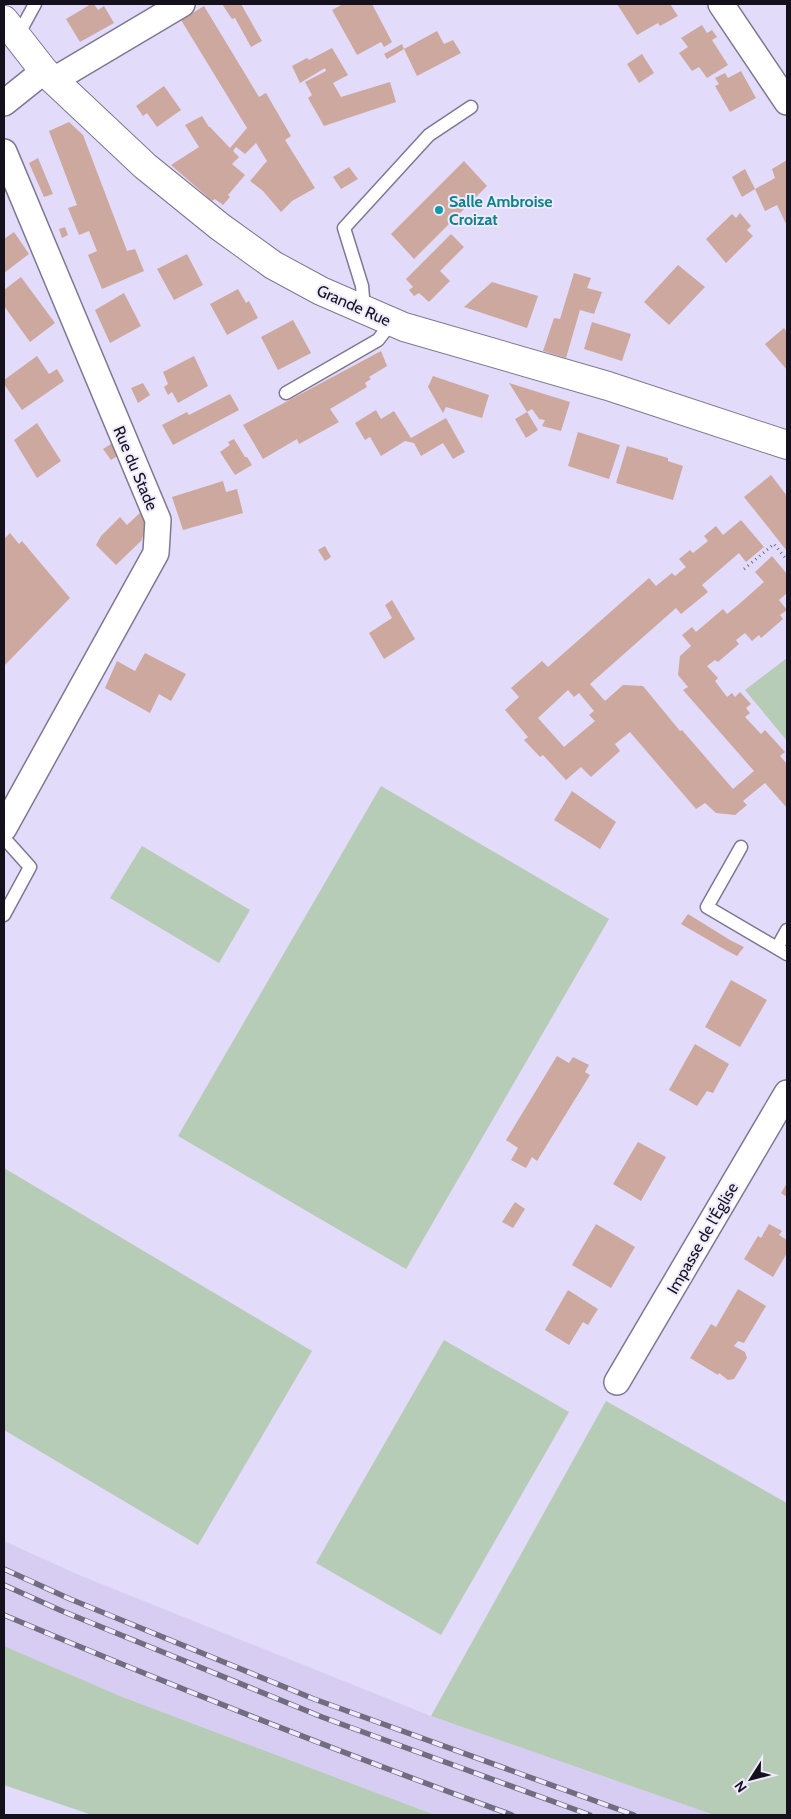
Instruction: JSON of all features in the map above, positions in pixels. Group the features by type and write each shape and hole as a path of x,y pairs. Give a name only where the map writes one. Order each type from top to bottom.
{"main road":[{"name":"Grande Rue","path":"10,28 49,76 145,166 220,226 273,265 321,291 404,327 608,386 787,445"}],"street":[{"path":"4,103 49,76 182,4"},
{"path":"721,4 787,102"},
{"name":"Rue du Stade","path":"4,152 158,520 156,553 4,828"},
{"name":"Impasse de l'Église","path":"617,1382 787,1093"}],"lane":[{"path":"10,28 35,4"},
{"path":"364,310 362,286 344,228 429,136 471,107"},
{"path":"286,393 378,340 392,322"},
{"path":"4,838 30,867 4,915"},
{"path":"741,847 707,907 782,951 787,930"}],"path":[{"path":"744,569 774,544 787,560"}],"shaded area":[{"path":"4,1541 79,1575 431,1716 714,1815 435,1815 120,1696 4,1646"}],"green space":[{"path":"787,658 787,741 745,690"},
{"path":"381,786 609,919 406,1269 178,1136"},
{"path":"142,846 250,910 219,963 110,898"},
{"path":"4,1168 312,1351 198,1545 4,1430"},
{"path":"444,1340 569,1412 441,1635 316,1563"},
{"path":"606,1401 787,1503 787,1815 714,1815 431,1716"},
{"path":"4,1646 120,1696 435,1815 92,1815 4,1785"}],"building":[{"path":"94,4 98,10 104,6 114,23 80,42 66,19"},
{"path":"222,4 241,4 262,41 251,47 235,18 232,19"},
{"path":"343,4 372,4 392,42 384,47 381,42 357,55 332,10"},
{"path":"617,4 670,4 678,16 660,26 658,23 637,35"},
{"path":"204,6 259,97 266,93 291,136 285,140 315,188 292,201 281,212 263,191 250,181 267,161 256,143 245,154 236,147 233,151 239,157 232,164 245,175 228,195 230,197 223,205 215,199 212,201 171,165 199,147 185,125 202,116 209,127 230,148 247,128 181,20"},
{"path":"702,25 707,33 712,30 717,37 712,40 728,65 707,78 699,67 692,71 679,53 688,47 681,38"},
{"path":"437,31 444,44 453,40 461,53 417,76 404,49"},
{"path":"402,44 404,49 387,59 384,54"},
{"path":"332,48 348,75 333,83 341,97 390,82 396,102 324,126 308,98 312,95 305,82 326,71 325,68 300,83 292,66 307,58 309,60"},
{"path":"642,54 654,73 639,83 627,64"},
{"path":"741,71 756,98 730,112 715,86 719,84 715,78 725,73 728,78"},
{"path":"164,86 181,110 157,127 147,113 143,116 136,106"},
{"path":"69,122 83,135 127,251 135,249 144,271 102,289 88,255 97,251 89,231 79,235 68,208 77,205 49,131"},
{"path":"38,158 53,194 44,197 29,163"},
{"path":"787,160 787,226 777,205 765,211 755,189 775,178 772,169"},
{"name":"Salle Ambroise Croizat","path":"464,161 487,186 414,259 391,234"},
{"path":"349,167 358,179 341,189 333,177"},
{"path":"745,169 755,189 742,197 732,177"},
{"path":"740,213 751,226 747,230 753,236 726,263 706,239 732,214 736,218"},
{"path":"65,227 68,235 62,238 59,229"},
{"path":"14,232 29,254 4,273 4,239"},
{"path":"451,234 464,247 440,271 450,281 429,302 419,293 414,296 409,290 413,287 406,279"},
{"path":"187,254 203,285 174,300 157,269"},
{"path":"678,265 705,287 669,325 644,302"},
{"path":"574,273 591,278 587,288 602,292 594,314 580,310 566,358 543,351 554,318 560,319"},
{"path":"21,277 55,323 30,342 4,306 4,290"},
{"path":"492,282 538,296 527,328 464,307"},
{"path":"238,289 246,303 249,301 258,318 227,335 210,304"},
{"path":"124,293 141,326 110,343 95,310"},
{"path":"293,320 311,353 278,370 261,337"},
{"path":"592,322 631,334 622,361 584,349"},
{"path":"784,328 787,332 787,370 765,344"},
{"path":"381,351 387,366 369,377 371,379 365,383 367,387 330,409 339,422 299,444 297,439 263,459 243,425"},
{"path":"37,356 49,374 57,369 64,381 22,410 4,384 4,380"},
{"path":"194,356 208,386 178,403 172,392 168,395 164,387 168,384 163,372"},
{"path":"433,376 489,395 482,418 446,407 443,413 428,387"},
{"path":"143,383 150,395 138,403 131,388"},
{"path":"509,383 570,402 561,431 542,426 545,420 539,419 532,409 527,412"},
{"path":"230,394 239,410 173,445 162,425 187,412 189,415"},
{"path":"376,410 381,419 394,411 411,438 446,418 465,452 453,459 443,443 421,456 414,443 405,441 381,456 370,437 365,440 355,423"},
{"path":"527,412 538,430 526,438 515,419"},
{"path":"37,423 61,461 37,478 14,440"},
{"path":"578,432 620,445 609,479 568,466"},
{"path":"119,439 124,452 111,460 103,449"},
{"path":"234,439 252,465 235,475 220,452 230,445 228,442"},
{"path":"627,446 668,458 668,461 683,466 673,500 616,483"},
{"path":"771,475 787,496 787,551 744,497"},
{"path":"223,481 226,492 237,489 243,513 183,530 172,497"},
{"path":"141,512 149,522 141,541 116,565 96,545 101,536 120,517 127,525"},
{"path":"741,520 764,547 746,562 739,553 702,585 708,592 681,614 676,608 590,684 605,701 623,685 643,686 680,731 682,730 733,789 754,771 683,690 688,687 678,675 680,656 691,646 682,635 692,627 696,632 723,609 727,614 738,605 764,582 755,572 772,556 787,574 787,593 779,600 787,610 780,615 783,619 761,638 759,635 752,641 745,633 736,640 739,644 718,662 715,660 707,666 718,678 715,681 727,697 732,693 735,697 740,692 751,704 746,708 750,713 745,717 761,734 765,730 785,752 780,756 787,764 787,808 765,783 743,801 747,805 735,815 716,813 705,803 696,809 630,732 615,744 620,751 591,777 581,767 566,780 543,755 540,757 524,740 528,737 505,710 519,697 511,688 542,661 548,667 649,578 656,586 672,573 675,576 686,567 679,559 690,550 693,553 708,541 704,536 716,526 723,535","holes":["568,690 574,697 579,693 594,711 589,715 595,721 564,747 538,718"]},
{"path":"10,533 19,544 22,541 70,598 4,666 4,539"},
{"path":"325,546 331,557 325,561 318,550"},
{"path":"392,600 415,639 384,659 369,633 392,618 385,605"},
{"path":"145,653 186,674 171,701 159,694 150,713 105,688 117,661 135,671"},
{"path":"572,791 616,822 600,849 554,820"},
{"path":"688,914 744,947 737,956 681,924"},
{"path":"731,980 767,1000 740,1047 705,1027"},
{"path":"695,1044 729,1064 713,1093 707,1091 697,1106 669,1090"},
{"path":"557,1056 569,1063 573,1057 589,1065 585,1072 590,1075 537,1161 532,1157 526,1168 511,1160 518,1148 506,1140"},
{"path":"638,1142 666,1157 641,1201 613,1184"},
{"path":"787,1183 787,1197 781,1193"},
{"path":"515,1202 525,1209 513,1228 502,1222"},
{"path":"596,1224 635,1247 611,1288 572,1265"},
{"path":"769,1224 782,1231 779,1235 787,1240 787,1253 773,1277 744,1259 758,1236 761,1238"},
{"path":"738,1289 766,1306 744,1343 738,1341 734,1346 745,1352 747,1358 734,1379 728,1380 719,1373 718,1375 690,1358 711,1324 716,1327"},
{"path":"568,1290 598,1309 588,1325 583,1322 569,1345 545,1330"}],"railway":[{"path":"4,1569 70,1599 314,1699 634,1815"},
{"path":"4,1585 62,1611 322,1717 590,1815"},
{"path":"4,1615 257,1718 384,1768 512,1815"}],"place":[{"name":"Salle Ambroise Croizat","path":"439,210"}]}
